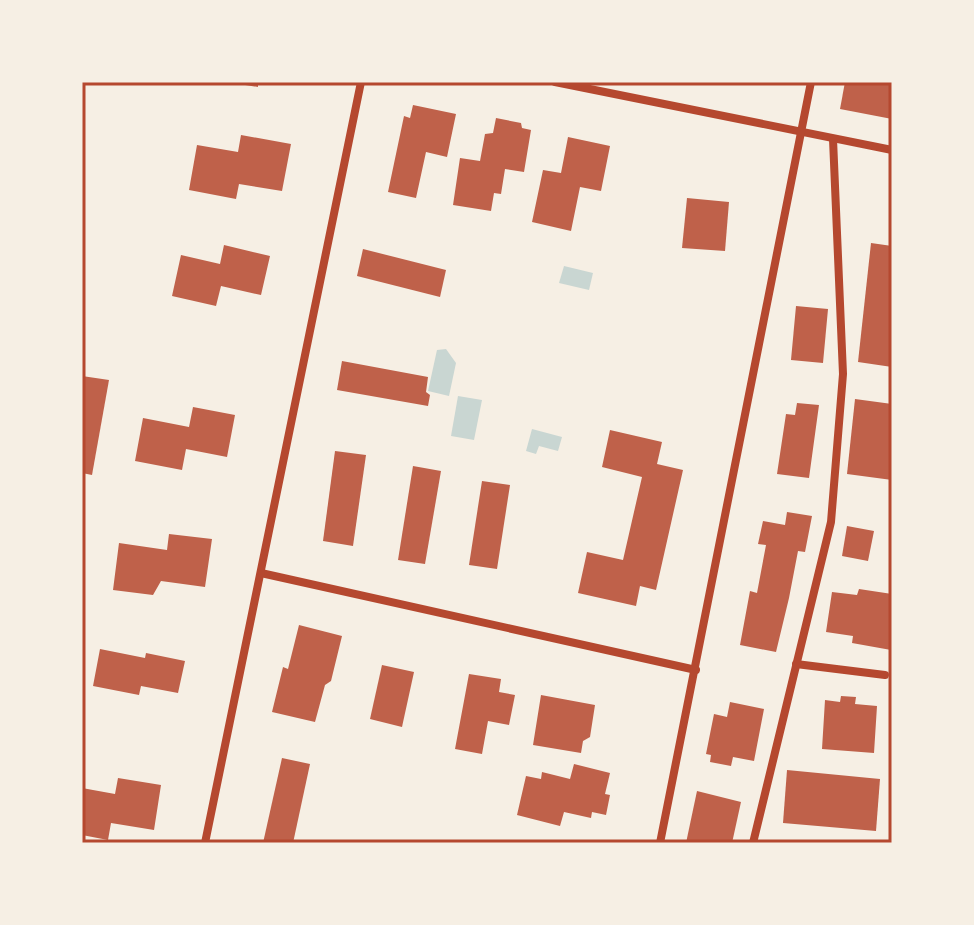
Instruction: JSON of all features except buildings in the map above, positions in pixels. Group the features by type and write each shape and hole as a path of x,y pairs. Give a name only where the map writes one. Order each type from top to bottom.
{"street":[{"path":"205,843 361,82"},
{"path":"555,82 892,150"},
{"path":"660,843 811,82"},
{"path":"753,843 831,522 843,374 833,139"},
{"path":"261,573 696,670"},
{"path":"796,664 885,675"}],"shaded area":[{"path":"564,266 593,273 589,290 559,283"},
{"path":"446,349 456,363 449,396 428,391 437,350"},
{"path":"458,396 482,400 474,440 451,436"},
{"path":"532,429 562,437 558,451 539,446 536,454 526,451"}]}
